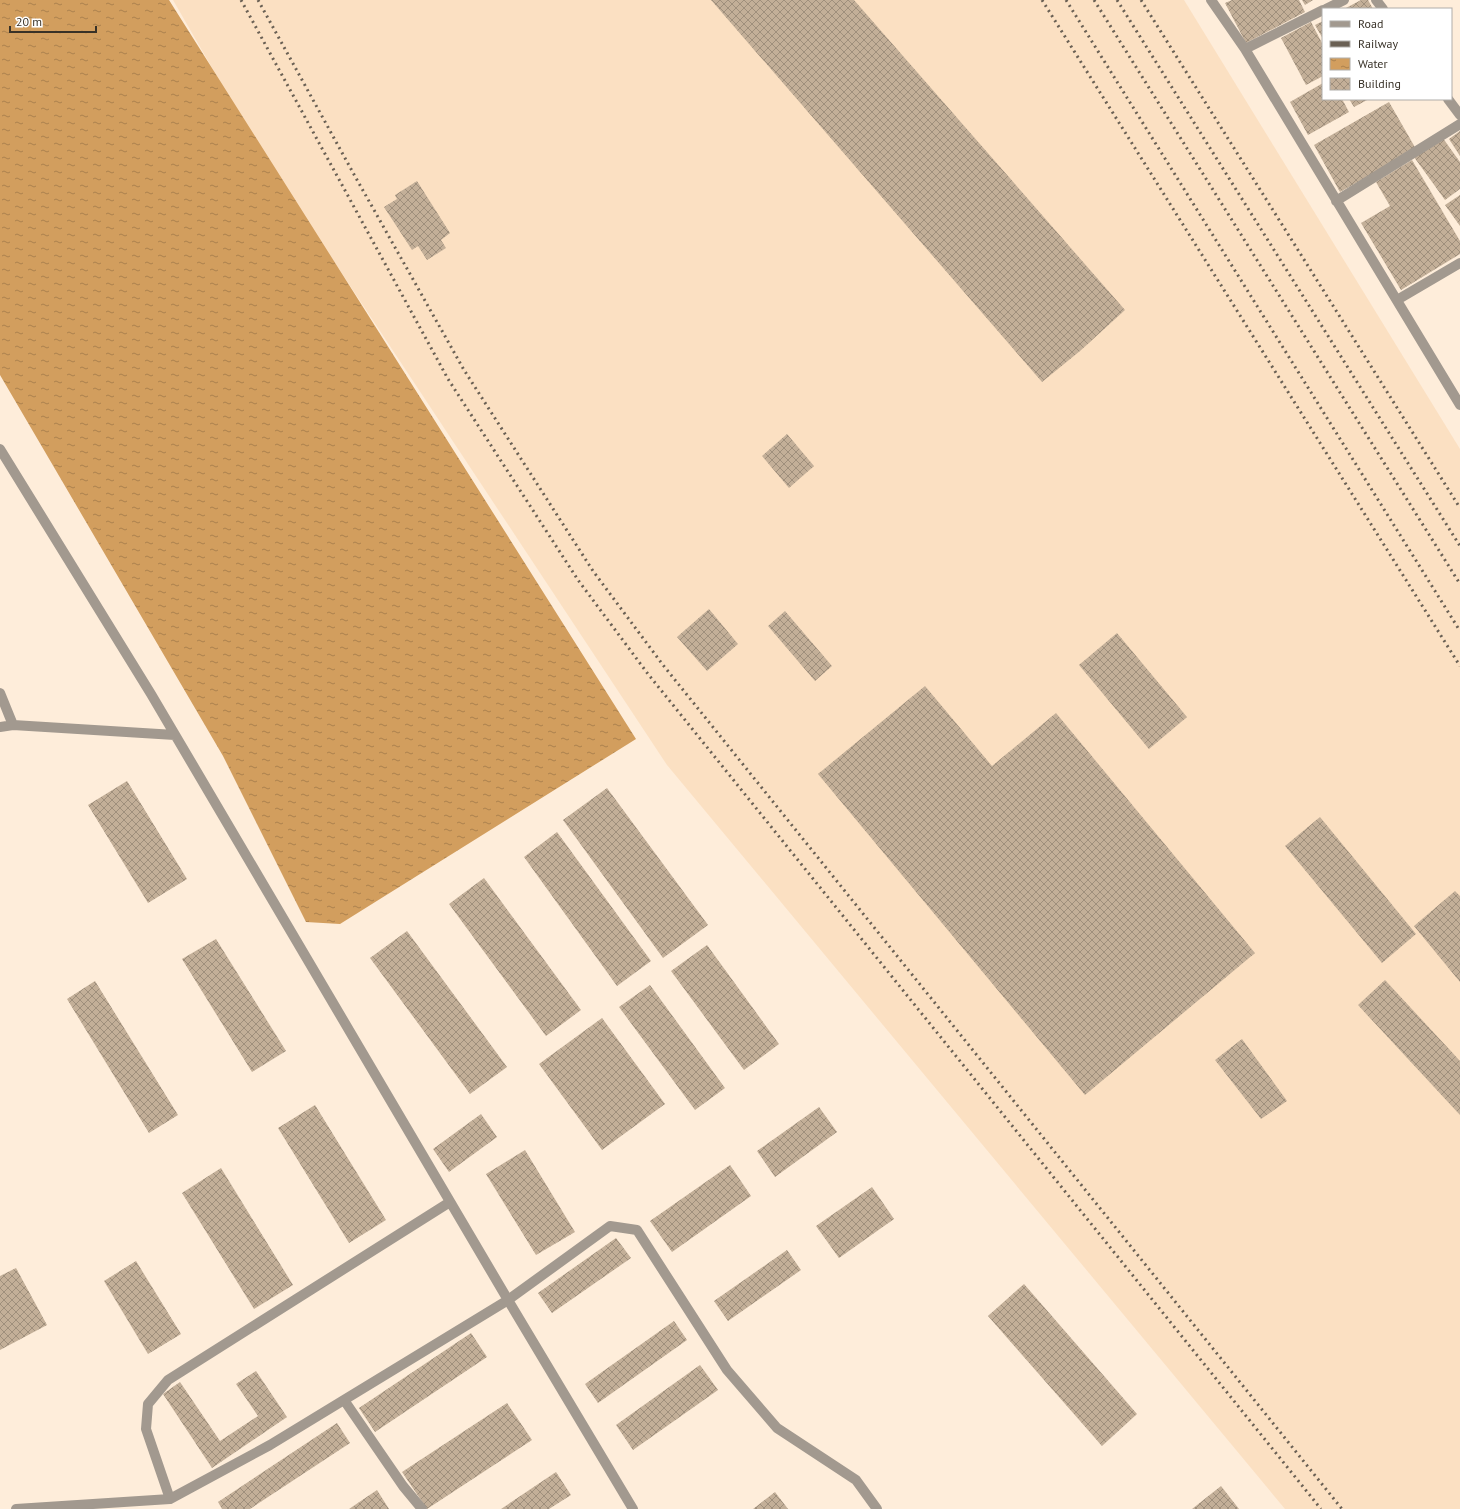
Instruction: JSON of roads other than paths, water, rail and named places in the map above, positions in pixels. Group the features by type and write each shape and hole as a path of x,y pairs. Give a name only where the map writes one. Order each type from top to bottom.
{"street":[{"path":"1211,0 1245,49 1460,405"},
{"path":"1328,8 1344,0"},
{"path":"1245,49 1322,10"},
{"path":"1449,100 1460,115"},
{"path":"1336,201 1460,124"},
{"path":"1397,300 1460,263"},
{"path":"0,449 175,736 633,1509"},
{"path":"0,693 13,725"},
{"path":"0,727 13,725 175,736"},
{"path":"170,1499 146,1429 148,1404 168,1380 450,1202"},
{"path":"16,1509 87,1507 170,1499 270,1445 508,1300 610,1226 637,1230 727,1370 777,1428 856,1480 877,1509"},
{"path":"344,1400 403,1486 422,1509"}],"water":[{"path":"0,0 169,0 636,739 340,924 306,922 223,756 0,375"}],"railway":[{"path":"241,0 448,379 578,580 648,674 1321,1509"},
{"path":"258,0 464,370 593,571 663,665 1342,1509"},
{"path":"1042,0 1460,666"},
{"path":"1066,0 1460,631"},
{"path":"1094,0 1460,584"},
{"path":"1117,0 1460,546"},
{"path":"1141,0 1460,508"}]}
